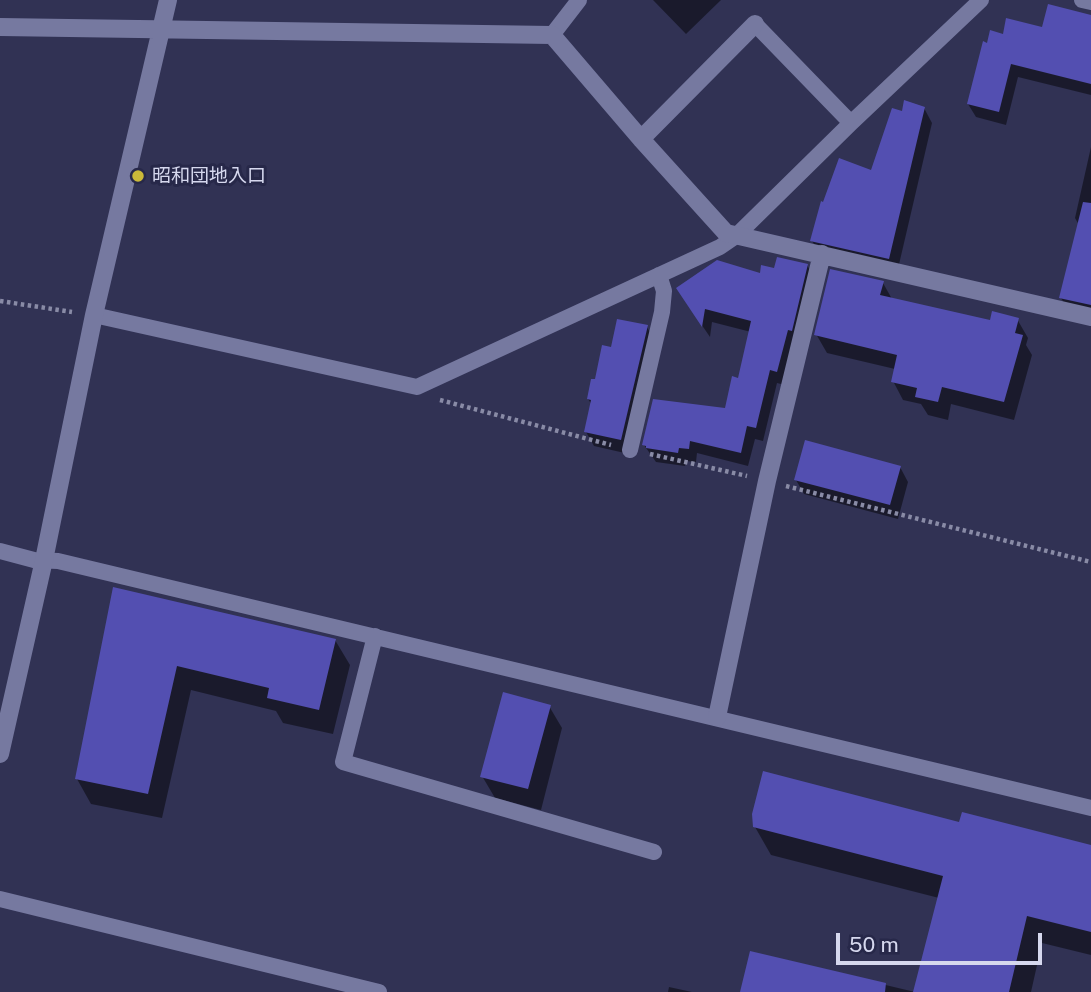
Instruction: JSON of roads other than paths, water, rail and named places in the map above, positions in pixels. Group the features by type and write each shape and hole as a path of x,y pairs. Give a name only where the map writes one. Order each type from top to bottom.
{"street":[{"path":"0,754 44,560 94,315 168,0"},
{"path":"641,139 755,24"},
{"path":"0,27 552,35 726,233 1091,317"},
{"path":"717,717 767,481 822,254"}],"lane":[{"path":"552,35 579,0"},
{"path":"94,315 418,387 720,247 736,236 981,0"},
{"path":"1082,0 1091,2"},
{"path":"755,24 851,123"},
{"path":"631,450 662,312 664,291 659,275"},
{"path":"0,551 58,561 1091,808"},
{"path":"375,636 343,762 654,852"},
{"path":"0,899 335,987 379,992"}],"place":[{"name":"昭和団地入口","path":"138,176"}]}
